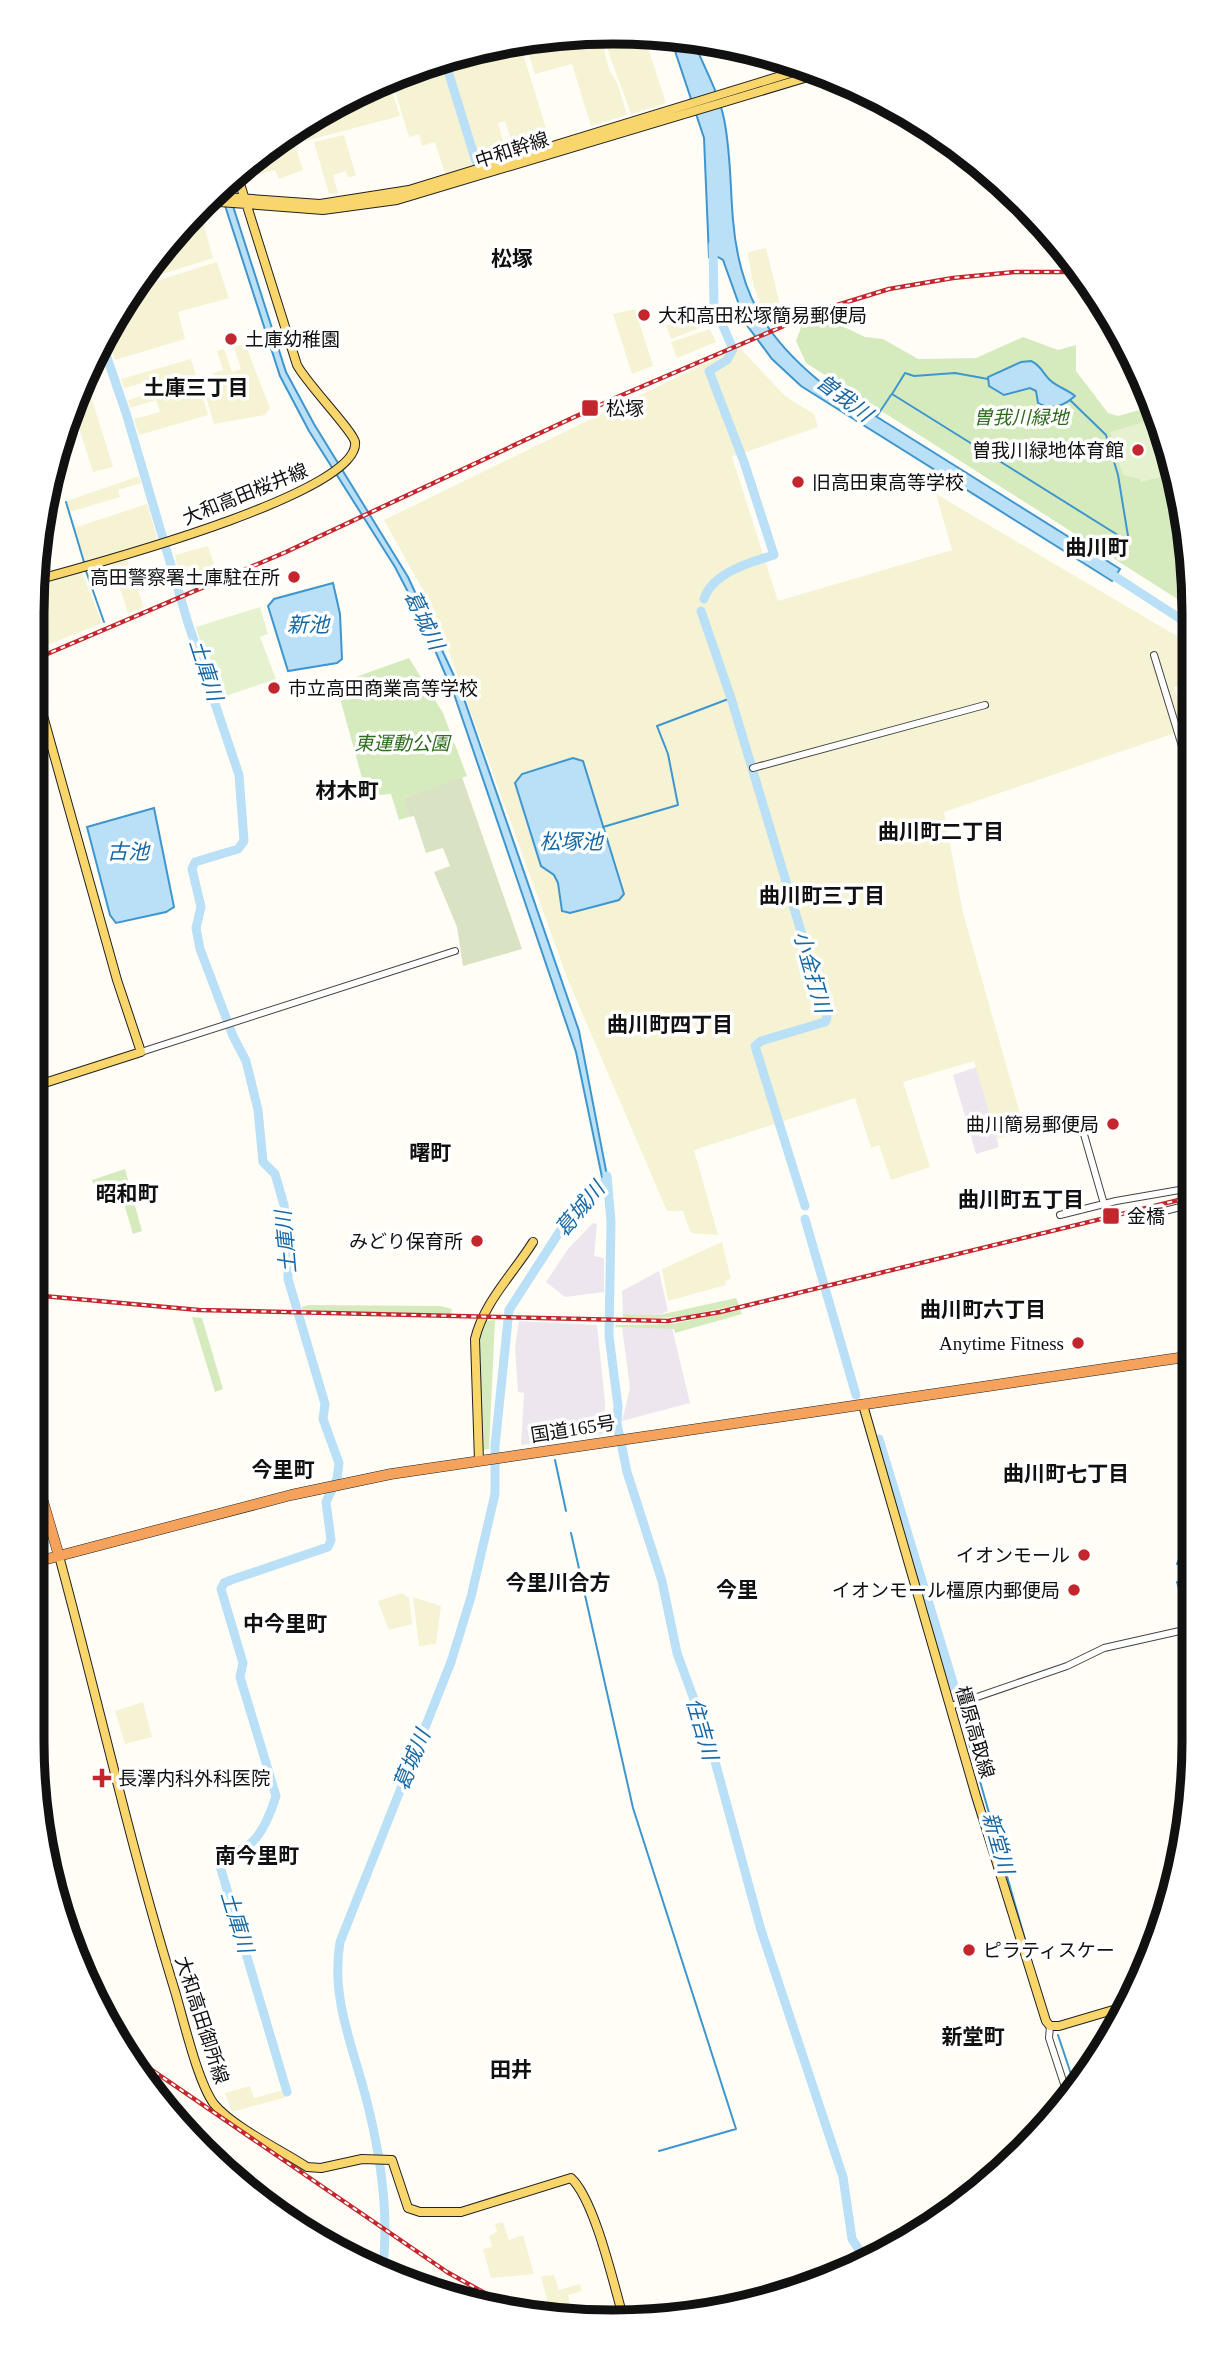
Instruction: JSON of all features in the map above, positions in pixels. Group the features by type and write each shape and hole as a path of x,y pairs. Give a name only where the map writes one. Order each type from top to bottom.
{"highway":[{"name":"国道165号","path":"44,1560 333,1485 482,1460 1182,1357"},
{"path":"44,1503 60,1556"}],"main road":[{"name":"中和幹線","path":"221,200 320,204 409,190 685,109 793,73"},
{"name":"中和幹線","path":"737,93 804,77"},
{"path":"240,183 248,203"},
{"name":"大和高田桜井線","path":"45,577 164,542 293,496 331,473 354,452 355,442 347,428 306,382 297,365 248,203"},
{"path":"44,717 117,980 141,1052 44,1083"},
{"path":"482,1460 475,1339 484,1312 533,1242"},
{"name":"橿原高取線","path":"863,1405 1009,1901 1046,2021 1051,2026"},
{"name":"大和高田御所線","path":"60,1556 87,1657 119,1797 165,1959 214,2104 232,2119 307,2167 321,2168 367,2160 392,2160 408,2208 421,2212 461,2212 571,2178 590,2209 621,2310"},
{"path":"1051,2026 1115,2009"}],"street":[{"path":"1154,655 1182,746"},
{"path":"753,768 985,705"},
{"path":"141,1052 455,951"},
{"path":"1081,1124 1104,1204"},
{"path":"1060,1215 1182,1190"},
{"path":"1149,1214 1182,1206"},
{"path":"951,1706 1067,1666 1104,1648 1182,1630"},
{"path":"1051,2026 1049,2038 1065,2088"}],"shaded area":[{"path":"603,44 627,115 591,126 572,64 535,74 528,51"},
{"path":"616,45 647,45 666,103 631,114 607,48"},
{"path":"522,52 550,141 515,152 505,121 498,123 507,155 478,164 449,68"},
{"path":"446,69 475,165 445,174 435,142 422,146 419,134 409,137 394,87"},
{"path":"391,89 400,116 305,141 304,136 328,120"},
{"path":"344,135 356,176 348,177 346,171 333,175 338,193 329,194 314,142"},
{"path":"294,142 303,170 279,179 275,170 248,177"},
{"path":"202,219 213,258 154,277"},
{"path":"766,248 779,301 778,313 767,318 754,287 748,256 749,252"},
{"path":"217,262 229,298 178,312 185,339 115,360 110,346 149,283"},
{"path":"690,303 694,312 703,309 709,324 671,339 666,325 684,323 678,306"},
{"path":"635,309 653,366 632,374 613,314"},
{"path":"710,329 716,342 677,358 671,342"},
{"path":"245,344 270,408 265,415 214,424 206,397 219,392 213,373 223,370 217,351 224,349 232,372 241,369 234,347"},
{"path":"739,347 785,396 814,414 818,427 732,457 778,601 952,550 936,494 1182,639 1182,684 1174,687 1182,713 1182,731 944,812 963,913 1025,1131 997,1139 974,1061 903,1082 930,1167 891,1180 879,1145 871,1148 855,1098 694,1150 718,1235 691,1233 683,1211 667,1211 568,980 433,608 384,520"},
{"path":"191,359 208,415 139,435 134,419 160,412 156,400 130,408 128,400 160,390 157,379 124,388 121,379"},
{"path":"90,393 113,467 93,472 77,422"},
{"path":"139,476 141,483 118,490 120,497 70,512 67,501"},
{"path":"147,504 158,541 85,562 74,528"},
{"path":"208,546 217,573 199,578 195,565 178,569 175,555"},
{"path":"126,557 144,607 128,613 111,561"},
{"path":"81,570 102,623 44,647 45,580"},
{"path":"977,1067 999,1147 976,1154 953,1075"},
{"path":"593,1223 597,1224 594,1256 604,1258 604,1292 565,1297 546,1282 568,1249"},
{"path":"722,1242 731,1279 725,1281 726,1285 668,1301 662,1269"},
{"path":"659,1271 668,1311 659,1315 623,1314 622,1291"},
{"path":"519,1321 597,1325 605,1401 604,1434 521,1445 524,1393 518,1392 515,1348"},
{"path":"622,1327 672,1328 690,1403 622,1421 630,1388"},
{"path":"402,1593 409,1598 412,1624 389,1630 378,1601"},
{"path":"413,1597 441,1606 436,1644 419,1646"},
{"path":"143,1702 152,1737 125,1744 115,1711"},
{"path":"250,2086 254,2098 284,2090 286,2097 232,2112 225,2093"},
{"path":"503,2222 509,2240 523,2235 534,2274 491,2278 483,2249 492,2247 489,2236 497,2232 495,2224"},
{"path":"554,2275 559,2290 580,2284 582,2291 568,2295 570,2305 549,2306 541,2276"}],"green space":[{"name":"曽我川緑地","path":"803,322 840,325 865,337 883,339 918,359 976,358 1023,337 1058,350 1076,345 1076,371 1108,413 1118,416 1144,409 1163,466 1171,502 1182,602 806,363 796,341"},
{"name":"曽我川緑地体育館","path":"1149,421 1165,476 1140,482 1140,479 1123,475 1110,432"},
{"path":"260,607 268,634 260,637 276,679 223,697 216,693 196,627"},
{"name":"東運動公園","path":"409,658 443,713 467,776 403,798 409,817 399,820 391,794 367,796 336,684"},
{"path":"462,777 522,949 463,966 457,927 434,872 450,866 443,848 426,853 414,816 409,817 403,798"},
{"path":"125,1169 142,1231 133,1234 121,1194 99,1200 92,1180"},
{"path":"736,1298 739,1305 680,1317 623,1319 623,1314 659,1315"},
{"path":"440,1306 452,1309 451,1315 302,1311 302,1307"},
{"path":"740,1309 742,1314 675,1333 674,1329 616,1327 673,1324"},
{"path":"192,1317 202,1318 223,1389 215,1392"},
{"path":"495,1320 489,1449 482,1450 480,1338 484,1321"}],"water":[{"path":"674,48 698,51 722,109 736,246 748,290 769,329 818,380 1120,569 1112,581 801,386 772,359 746,324 723,260 716,256 709,257 704,138"},
{"path":"229,193 286,372 314,424 408,577 462,693 579,1031 609,1186 605,1187 602,1177 576,1052 455,697 420,615 395,567 309,431 280,376 223,199"},
{"path":"1031,361 1051,381 1075,396 1062,405 1048,407 1038,403 1036,391 1030,388 1004,395 989,386 988,377 1021,362"},
{"name":"新池","path":"333,583 340,614 342,659 337,663 288,671 268,606 274,599"},
{"name":"松塚池","path":"573,758 583,761 624,894 619,900 570,913 562,911 558,883 554,875 541,866 515,783 522,774"},
{"name":"古池","path":"154,808 174,907 166,912 116,923 110,915 87,827"}],"waterway":[{"path":"447,69 477,165"},
{"name":"小金打川","path":"713,245 714,305"},
{"name":"小金打川","path":"704,599 708,590 724,575 774,555 744,462 709,371 727,360 733,349 719,317"},
{"name":"土庫川","path":"106,354 188,623 239,775 244,841 238,849 195,862 192,869 201,907 196,928 200,949 233,1036 246,1061 258,1110 263,1162 275,1174 284,1205 288,1235 288,1279 325,1404 323,1419 339,1463 337,1479 326,1502 331,1540 328,1547 231,1580 224,1583 221,1589 243,1663 240,1677 276,1796 259,1835 246,1847 228,1855 220,1866 287,2092"},
{"path":"988,379 955,373 914,376 905,373 892,394 1129,542 1118,475 1106,435 1070,400"},
{"path":"877,416 891,395"},
{"path":"66,502 84,562"},
{"name":"曽我川","path":"1105,570 1182,620"},
{"path":"86,571 104,622"},
{"name":"小金打川","path":"701,611 731,698 827,1018 825,1022 761,1041 755,1046 805,1206"},
{"path":"603,827 678,805 668,754 657,726 731,698"},
{"name":"住吉川","path":"607,1176 611,1222 609,1336 618,1406 617,1424 627,1472 662,1581 677,1653 710,1743 761,1930 843,2177 852,2239 862,2253"},
{"name":"葛城川","path":"384,2262 385,2226 380,2166 368,2106 341,2005 338,1984 340,1942 451,1662 471,1597 495,1494 495,1446 509,1310 560,1231 607,1179"},
{"name":"小金打川","path":"805,1219 856,1395"},
{"name":"新堂川","path":"879,1439 955,1689"},
{"path":"555,1460 566,1511"},
{"path":"571,1533 633,1808 736,2129 659,2151"},
{"path":"1177,1564 1182,1552"},
{"path":"1177,1582 1182,1598"},
{"name":"新堂川","path":"960,1711 1032,1964"},
{"name":"新堂川","path":"1058,2035 1072,2077"}],"railway":[{"path":"44,655 286,552 615,398 821,310 889,289 953,278 1015,272 1069,272"},
{"path":"44,1296 199,1310 668,1321 720,1312 1182,1199"},
{"path":"146,2066 447,2272 492,2297"}],"place":[{"name":"大和高田松塚簡易郵便局","path":"644,315"},
{"name":"土庫幼稚園","path":"231,339"},
{"name":"松塚","path":"590,408"},
{"name":"曽我川緑地体育館","path":"1138,450"},
{"name":"旧高田東高等学校","path":"798,482"},
{"name":"高田警察署土庫駐在所","path":"294,577"},
{"name":"市立高田商業高等学校","path":"274,688"},
{"name":"曲川簡易郵便局","path":"1113,1124"},
{"name":"金橋","path":"1111,1216"},
{"name":"みどり保育所","path":"477,1241"},
{"name":"Anytime Fitness","path":"1078,1343"},
{"name":"イオンモール","path":"1084,1555"},
{"name":"イオンモール橿原内郵便局","path":"1074,1590"},
{"name":"長澤内科外科医院","path":"102,1778"},
{"name":"ピラティスケー","path":"969,1950"}],"district":[{"name":"松塚","path":"512,259"},
{"name":"土庫三丁目","path":"196,388"},
{"name":"曲川町","path":"1097,548"},
{"name":"材木町","path":"347,791"},
{"name":"曲川町二丁目","path":"941,832"},
{"name":"曲川町三丁目","path":"822,896"},
{"name":"曲川町四丁目","path":"670,1025"},
{"name":"曙町","path":"430,1153"},
{"name":"昭和町","path":"127,1194"},
{"name":"曲川町五丁目","path":"1021,1200"},
{"name":"曲川町六丁目","path":"983,1310"},
{"name":"今里町","path":"283,1470"},
{"name":"曲川町七丁目","path":"1066,1474"},
{"name":"今里川合方","path":"558,1583"},
{"name":"今里","path":"737,1590"},
{"name":"中今里町","path":"285,1624"},
{"name":"南今里町","path":"257,1856"},
{"name":"新堂町","path":"973,2037"},
{"name":"田井","path":"511,2070"}]}
